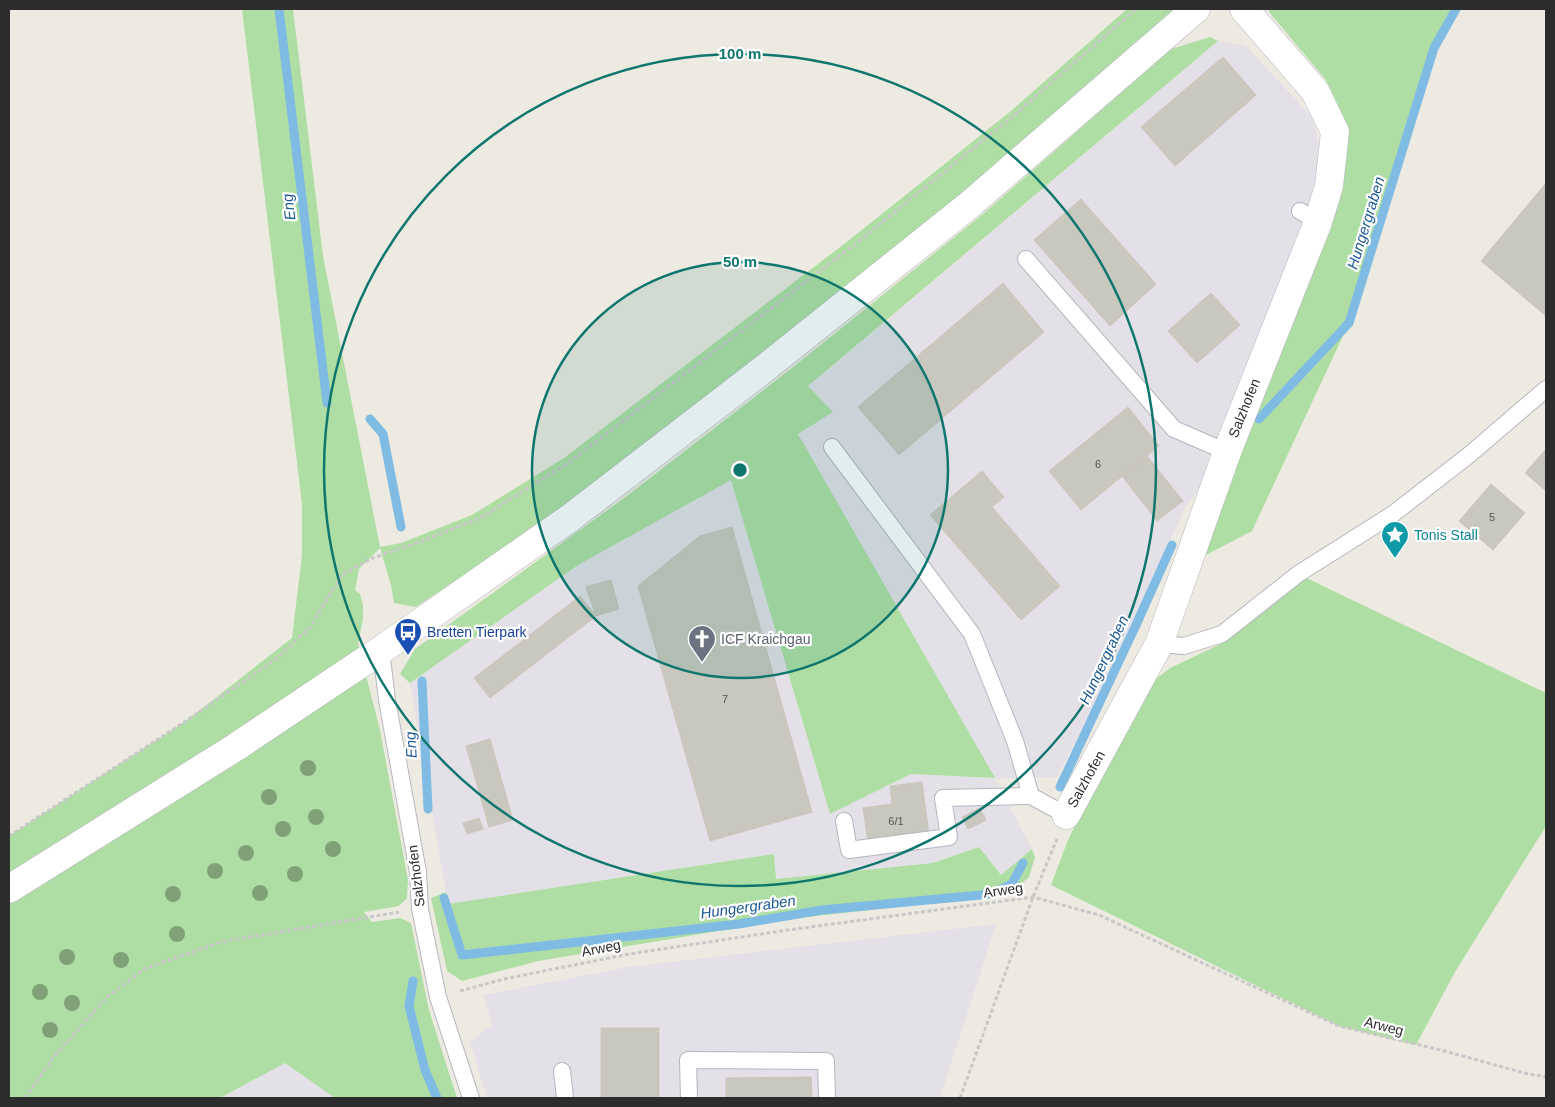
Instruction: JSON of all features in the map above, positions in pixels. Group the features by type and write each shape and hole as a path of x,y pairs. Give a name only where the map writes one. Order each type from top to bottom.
{"street":[{"path":"9,890 228,752 381,650 570,518 765,368 968,206 1196,9"},
{"name":"Salzhofen","path":"1066,815 1160,644 1309,216 1329,186 1335,132 1314,91 1244,9"}],"lane":[{"path":"1026,259 1174,429 1227,452"},
{"path":"1160,644 1184,646 1222,634 1298,574 1393,514 1469,455 1546,389"},
{"path":"832,446 972,634 1015,741 1031,796"},
{"name":"Salzhofen","path":"381,650 387,700 418,872 420,908 438,997 470,1098"},
{"path":"844,821 849,850 949,837 943,798 1031,796 1066,815"},
{"path":"689,1098 688,1060 826,1061 828,1098"},
{"path":"562,1071 565,1098"}],"path":[{"path":"9,836 276,660 310,627 342,575 370,559 426,540 480,518 568,463 853,246 1013,116 1136,9"},
{"path":"960,1098 1033,897 1066,815"},
{"name":"Arweg","path":"438,997 504,979 629,954 798,928 1033,897 1099,916 1340,1026 1546,1077"},
{"path":"24,1098 52,1059 106,998 146,968 222,942 420,908"}],"shaded area":[{"path":"1218,41 1246,46 1312,117 1329,186 1227,452 1186,506 1093,709 1057,777 995,779 1032,849 1001,875 978,847 933,863 775,879 774,854 448,904 410,683 578,565 731,479 830,814 911,774 994,778 798,434 808,387"},
{"path":"996,924 940,1098 487,1098 470,1042 492,1025 484,995 628,967"},
{"path":"285,1063 335,1098 220,1098"}],"green space":[{"path":"242,9 293,9 323,256 380,547 401,543 472,515 564,458 848,241 1011,111 1127,9 1178,9 958,202 565,507 416,607 394,603 391,585 380,548 359,569 355,590 360,594 363,605 363,619 358,644 380,730 408,880 407,898 399,906 364,912 372,922 400,918 411,923 429,1010 457,1098 335,1098 285,1063 220,1098 9,1098 9,836 186,721 292,638 302,555 302,504"},
{"path":"1269,9 1456,9 1434,48 1349,323 1252,531 1204,556 1348,127 1326,80 1269,12"},
{"path":"1210,37 1218,41 808,386 833,412 798,434 995,778 911,774 830,814 731,480 578,565 410,683 400,674 415,649 627,496 792,368 983,214 1171,49"},
{"path":"1298,574 1546,693 1546,826 1455,972 1416,1045 1339,1026 1051,885 1068,840 1142,690 1170,668 1225,642"},
{"path":"979,847 1001,875 1032,849 1035,857 1029,877 1012,892 997,896 798,918 538,961 462,981 447,971 431,898 446,892 448,904 774,854 776,879 933,863"}],"building":[{"path":"1223,57 1256,95 1175,166 1141,127"},
{"path":"1546,183 1546,316 1481,261"},
{"path":"1081,199 1156,284 1110,326 1034,240"},
{"path":"1003,283 1044,332 899,455 858,407"},
{"path":"1211,293 1240,325 1197,363 1168,331"},
{"path":"1128,407 1159,446 1081,510 1049,471"},
{"path":"1546,449 1546,491 1525,473"},
{"path":"1147,456 1183,501 1157,521 1122,476"},
{"path":"982,471 1004,497 992,507 1060,586 1021,620 930,515"},
{"path":"1491,484 1525,513 1493,550 1459,521"},
{"path":"732,527 812,812 710,841 638,586 700,536"},
{"path":"611,580 619,609 596,616 586,587"},
{"path":"580,596 596,616 490,698 474,678"},
{"path":"490,739 513,820 489,827 466,746"},
{"path":"922,782 929,835 868,842 863,808 892,804 890,786"},
{"path":"980,808 986,820 968,829 962,817"},
{"path":"479,818 483,829 467,834 463,823"},
{"path":"601,1028 659,1028 659,1098 601,1098"},
{"path":"811,1077 812,1098 726,1098 726,1078"}],"waterway":[{"name":"Eng","path":"279,9 327,403"},
{"name":"Hungergraben","path":"1259,419 1349,323 1434,48 1456,9"},
{"name":"Eng","path":"370,419 383,434 401,527"},
{"name":"Hungergraben","path":"1060,787 1172,545"},
{"name":"Eng","path":"422,681 428,809"},
{"name":"Hungergraben","path":"444,898 462,955 739,924 822,910 991,894 1012,884 1023,863"},
{"name":"Hungergraben","path":"413,981 409,1006 425,1070 437,1098"}],"place":[{"name":"Tonis Stall","path":"1395,559"},
{"name":"Bretten Tierpark","path":"408,656"},
{"name":"ICF Kraichgau","path":"702,663"}]}
